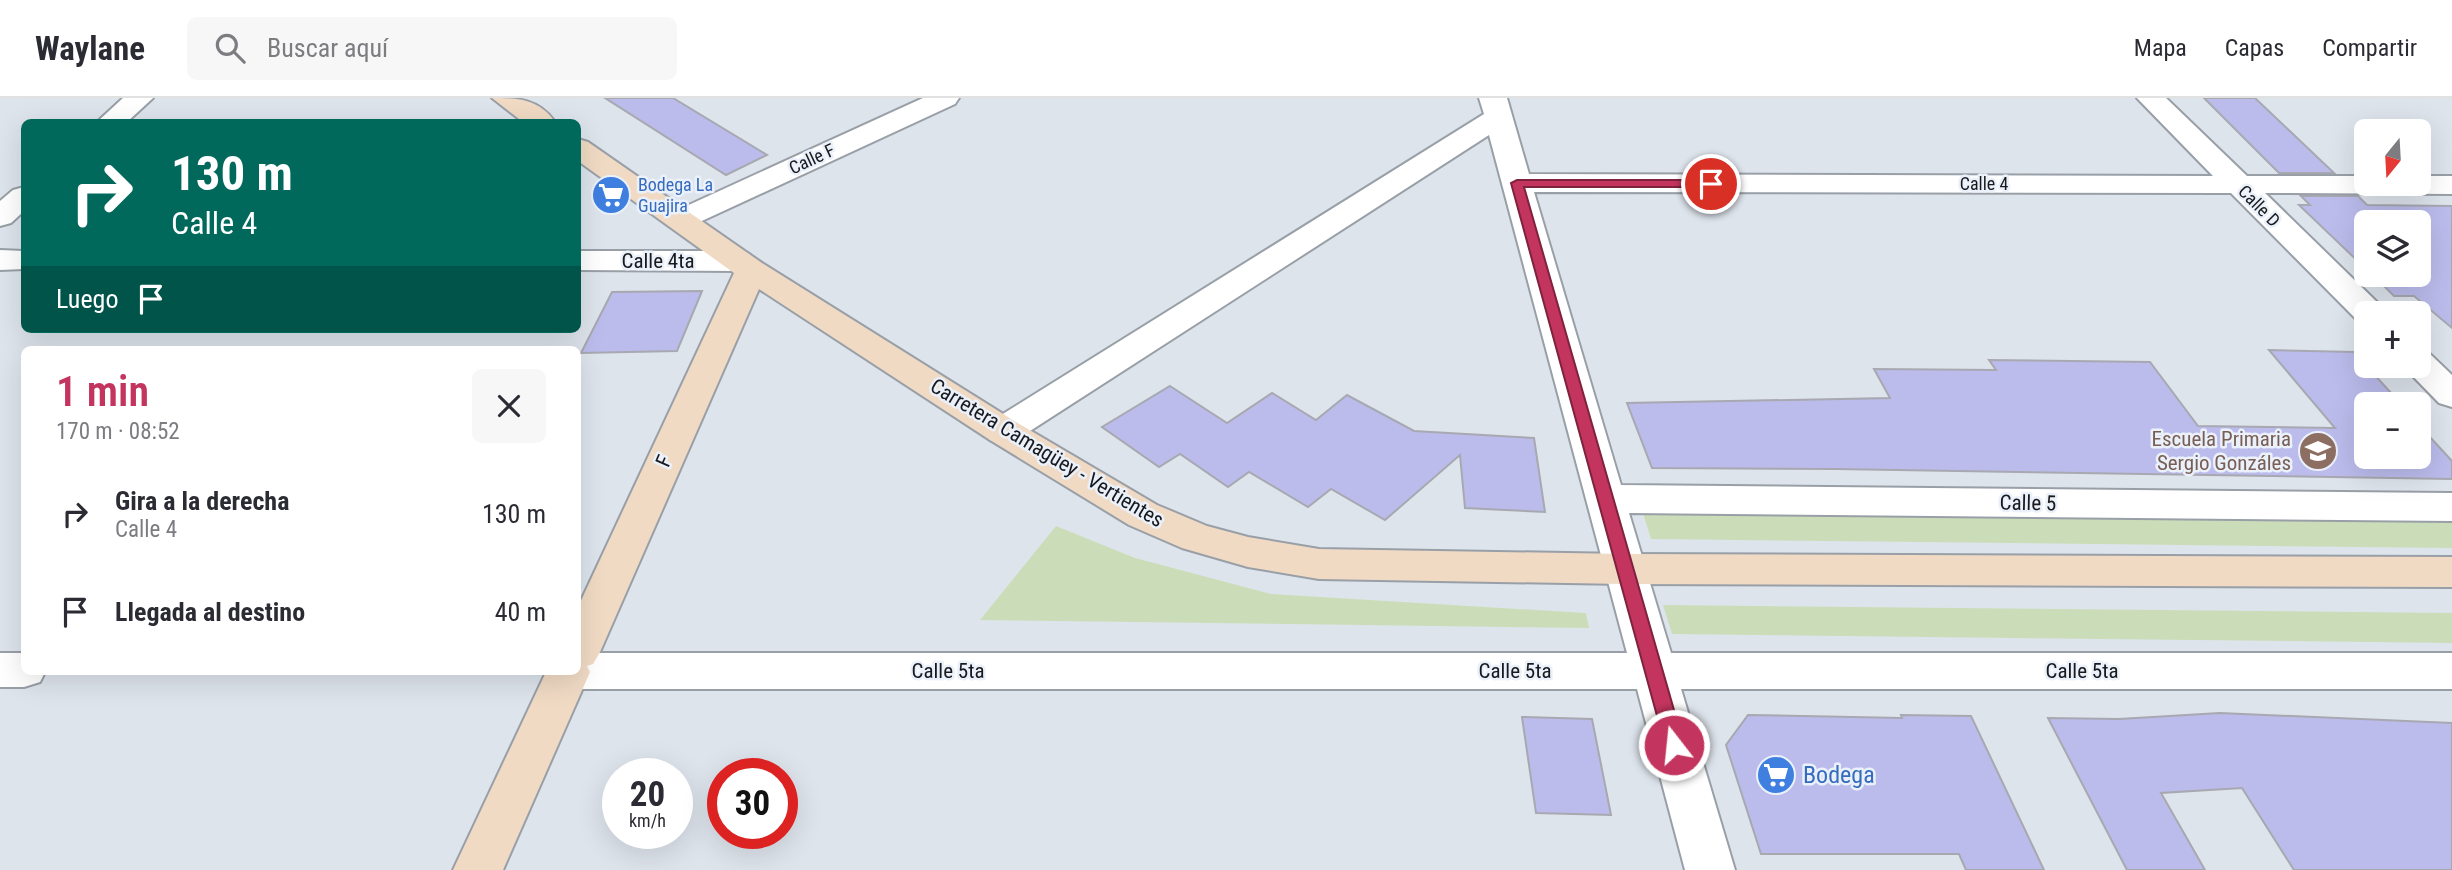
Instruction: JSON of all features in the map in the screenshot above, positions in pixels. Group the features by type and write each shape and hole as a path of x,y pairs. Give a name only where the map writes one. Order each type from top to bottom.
{"main road":[{"path":"506,98 537,119"},
{"name":"Carretera Camagüey - Vertientes","path":"581,150 744,265 1003,431 1143,515 1196,538 1248,552 1319,564 1624,569"},
{"name":"F","path":"581,645 744,265"},
{"path":"1624,569 2452,572"},
{"path":"478,870 567,675"}],"street":[{"path":"114,119 139,98"},
{"name":"Calle F","path":"680,220 945,98"},
{"name":"Calle D","path":"2151,98 2356,301"},
{"path":"1003,431 1496,107 1710,870"},
{"name":"Calle 4","path":"1517,183 2452,185"},
{"path":"0,217 21,199"},
{"path":"0,260 21,260"},
{"name":"Calle 4ta","path":"581,261 744,265"},
{"path":"2431,375 2452,395"},
{"name":"Calle 5","path":"1604,499 2452,507"},
{"path":"0,670 21,670"},
{"name":"Calle 5ta","path":"581,671 2452,671"}],"green space":[{"path":"1643,513 2452,522 2452,548 1651,539"},
{"path":"1056,526 1135,558 1271,594 1586,613 1589,628 980,620"},
{"path":"1663,605 2452,613 2452,643 1672,634"}],"building":[{"path":"605,98 673,98 767,155 726,175"},
{"path":"2204,98 2255,98 2334,173 2279,173"},
{"path":"2301,196 2358,196 2367,205 2452,206 2452,328 2431,310 2431,301 2420,301 2414,296 2394,296 2385,287 2431,287 2431,210 2354,210 2354,258 2299,205 2310,205"},
{"path":"702,291 677,351 581,353 612,292"},
{"path":"2269,350 2354,352 2354,378 2378,378 2390,392 2354,392 2354,469 2431,469 2431,438 2452,461 2452,479 1652,468 1627,403 1890,398 1874,369 1996,370 1989,360 2150,362 2198,426 2335,428"},
{"path":"1170,386 1227,423 1272,393 1316,420 1347,395 1414,431 1534,438 1545,512 1465,508 1460,455 1385,520 1331,489 1308,507 1249,472 1228,487 1180,454 1159,467 1102,427"},
{"path":"2220,713 2452,723 2452,870 2294,870 2242,788 2161,793 2205,870 2127,870 2048,718 2119,719"},
{"path":"1748,715 1902,718 1901,715 1971,716 2044,870 1966,870 1959,854 1761,854 1726,745"},
{"path":"1522,717 1592,719 1611,815 1536,813"}],"place":[{"name":"Bodega La Guajira","path":"611,195"},
{"name":"Escuela Primaria Sergio Gonzáles","path":"2318,451"},
{"name":"Bodega","path":"1776,775"}],"route":[{"path":"1674,745 1517,183 1711,184"}]}
